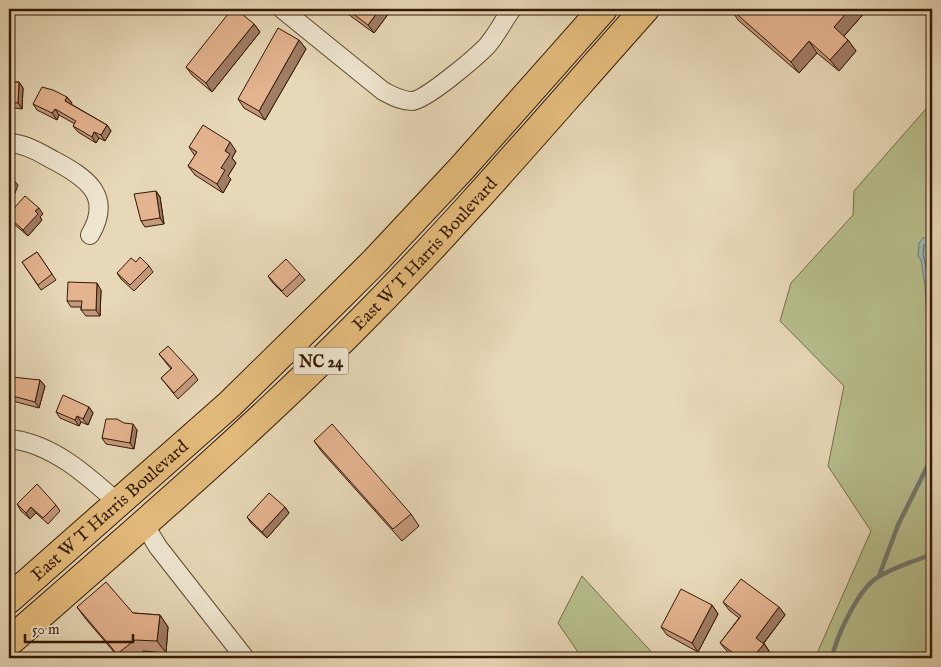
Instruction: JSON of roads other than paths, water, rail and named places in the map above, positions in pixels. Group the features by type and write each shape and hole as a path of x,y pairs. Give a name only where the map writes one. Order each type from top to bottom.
{"main road":[{"name":"East W T Harris Boulevard","path":"9,599 236,398 376,261 462,168 602,9"},
{"name":"East W T Harris Boulevard","path":"9,642 261,420 378,303 458,219 645,9"},
{"path":"144,524 143,506 153,488 185,444"},
{"path":"86,574 100,551 114,521 118,503"}],"street":[{"path":"282,9 383,91 401,100 414,101 431,92 451,77 486,46 512,9"},
{"path":"9,143 28,146 79,174 89,183 98,200 99,213 96,226 90,235"},
{"path":"9,439 47,450 75,468 118,503"},
{"path":"144,524 158,547 245,658"}],"water":[{"path":"932,237 932,368 929,358 925,285 921,260 918,256 919,243 923,238"}],"waterway":[{"path":"879,576 898,525 927,467 932,449"},
{"path":"832,658 848,616 867,586 899,566 927,556 932,550"}]}
